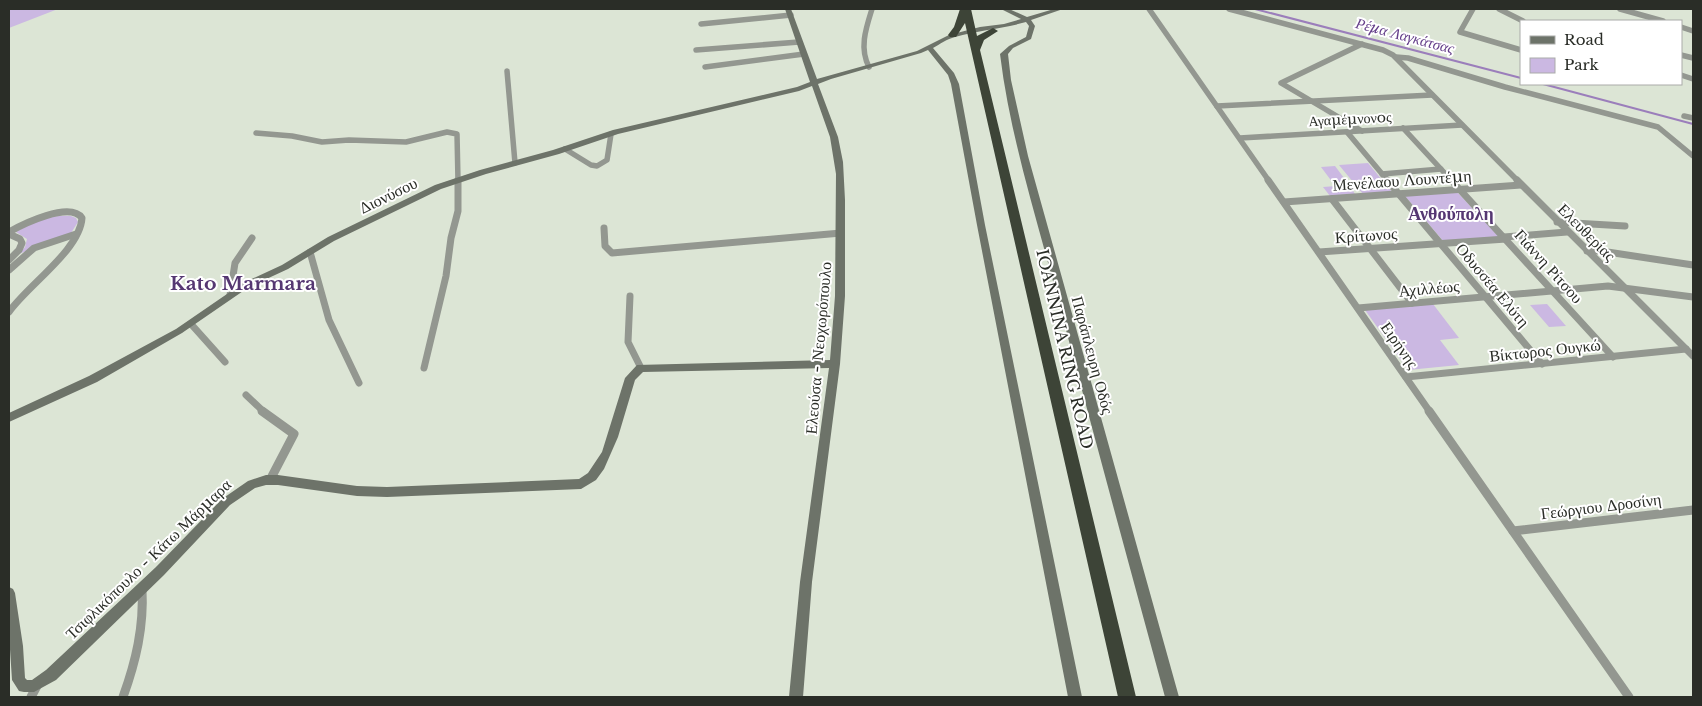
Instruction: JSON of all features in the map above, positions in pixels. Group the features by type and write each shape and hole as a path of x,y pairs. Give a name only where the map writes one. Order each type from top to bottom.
{"highway":[{"path":"953,35 959,28 965,9"},
{"name":"IOANNINA RING ROAD","path":"965,9 1127,697"},
{"path":"973,38 980,38 993,31"}],"street":[{"path":"869,66 865,59 864,48 872,9"},
{"path":"815,83 919,52 953,35 973,38 1060,9"},
{"name":"Ειρήνης","path":"1149,9 1629,697"},
{"path":"1230,9 1362,44 1385,51 1396,57 1408,58 1505,87 1658,127 1693,156"},
{"path":"1474,9 1460,32 1520,50"},
{"path":"1499,9 1521,20"},
{"path":"1620,9 1660,20"},
{"path":"1650,17 1655,9"},
{"path":"1007,11 1028,20 1031,24 1032,32"},
{"path":"1007,11 1018,23 1032,32"},
{"path":"701,24 789,12"},
{"name":"Ελεούσα - Νεοχωρόπουλο","path":"789,12 832,130 838,156 840,233 840,300 835,364 800,632 796,697"},
{"path":"939,43 973,38 1005,26"},
{"name":"Παράπλευρη Οδός","path":"1032,32 1029,38 1008,49 1004,54 1007,80 1048,249 1172,697"},
{"path":"696,50 799,42"},
{"path":"1362,44 1281,82 1283,86 1362,131"},
{"path":"929,48 952,75 955,84 1074,697"},
{"path":"919,52 940,61"},
{"path":"705,67 804,54"},
{"name":"Ελευθερίας","path":"1396,57 1557,222 1693,356"},
{"path":"507,71 515,163"},
{"name":"Διονύσου","path":"9,418 93,379 191,324 230,295 400,204 458,180 611,134 792,91 815,83"},
{"path":"1217,106 1432,94"},
{"path":"1684,116 1693,118"},
{"name":"Αγαμέμνονoς","path":"1240,138 1462,125"},
{"name":"Γιάννη Ρίτσου","path":"1404,128 1613,357"},
{"path":"256,133 292,136 318,142 363,140 401,142 452,132 456,134 458,138 458,207 456,224 451,238 450,254 424,368"},
{"name":"Οδυσσέα Ελύτη","path":"1346,132 1542,364"},
{"path":"565,149 591,165 597,166 607,160 611,134"},
{"path":"1382,174 1441,169"},
{"name":"Μενέλαου Λουντέμη","path":"1284,202 1521,185"},
{"path":"1332,199 1412,303"},
{"path":"9,233 39,218 69,213 79,215 83,220 82,228 76,234 34,248 9,270"},
{"path":"1557,222 1625,226"},
{"path":"604,228 605,249 612,253 840,233"},
{"name":"Κρίτωνος","path":"1319,252 1441,244 1567,232"},
{"path":"9,233 20,239 22,243 19,250 9,260"},
{"path":"9,312 40,276 74,244 76,234"},
{"path":"230,295 235,263 252,238"},
{"path":"1586,251 1600,251 1693,265"},
{"path":"310,252 329,320 359,383"},
{"name":"Αχιλλέως","path":"1358,308 1622,286 1693,297"},
{"path":"630,296 628,342 641,368 835,364"},
{"path":"191,324 225,362"},
{"name":"Βίκτωρος Ουγκώ","path":"1406,377 1686,350"},
{"name":"Τσιφλικόπουλο - Κάτω Μάρμαρα","path":"38,684 51,675 142,589 226,502 248,486 270,480 373,492 581,484 595,474 603,461 630,378 641,368"},
{"path":"246,395 266,415 294,434 270,480"},
{"name":"Γεώργιου Δροσίνη","path":"1513,531 1693,510"},
{"path":"123,697 141,641 144,610 142,589"},
{"path":"9,593 17,646 18,680 24,686 38,684"},
{"path":"31,697 38,684"}],"green space":[{"path":"9,9 58,9 9,28"},
{"path":"1368,163 1392,192 1363,194 1339,165"},
{"path":"1335,166 1347,182 1333,183 1321,167"},
{"path":"1349,185 1355,194 1330,196 1323,187"},
{"path":"1457,192 1500,238 1444,242 1405,196"},
{"path":"57,216 76,218 78,222 71,233 19,254 25,247 27,239 16,232 42,220"},
{"path":"1433,304 1459,338 1440,340 1459,365 1408,370 1365,310"},
{"path":"1547,304 1566,326 1549,327 1530,305"}],"waterway":[{"name":"Ρέμα Λαγκάτσας","path":"1255,9 1520,78"},
{"name":"Ρέμα Λαγκάτσας","path":"1547,85 1693,124"}],"district":[{"name":"Ανθούπολη","path":"1451,214"},
{"name":"Kato Marmara","path":"243,283"}]}
